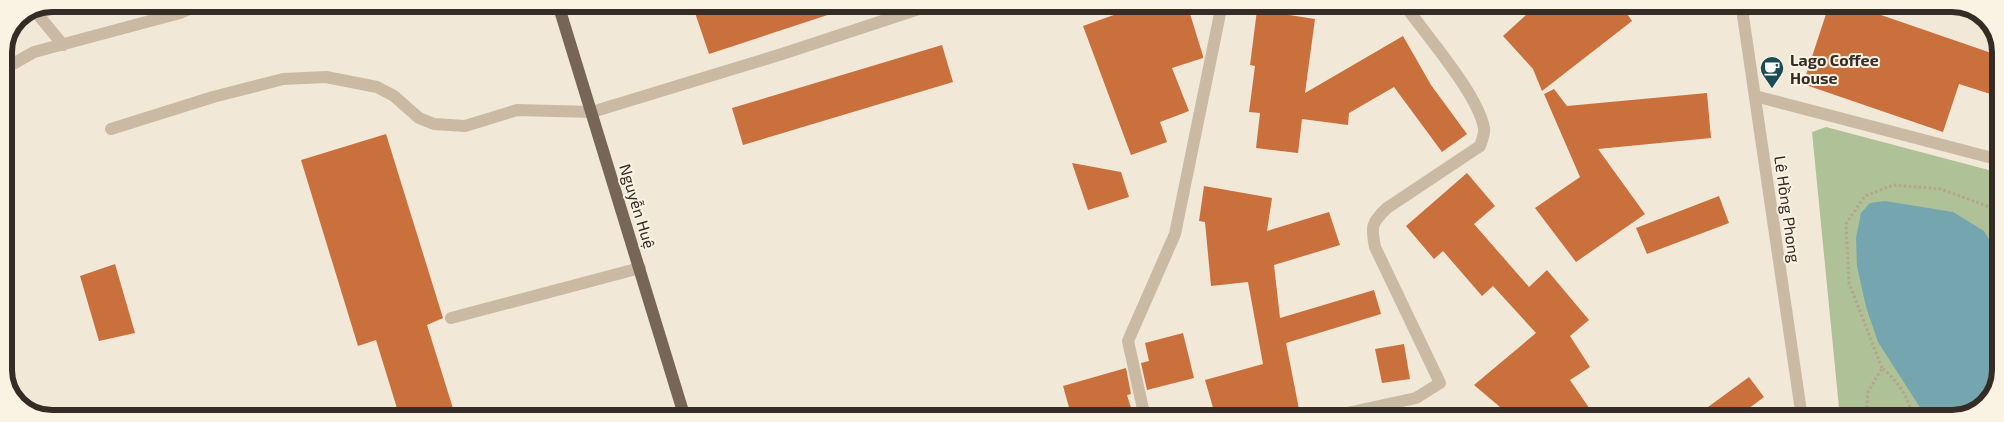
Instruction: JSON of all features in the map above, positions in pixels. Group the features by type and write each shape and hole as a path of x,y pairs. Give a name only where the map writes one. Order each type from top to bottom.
{"main road":[{"name":"Nguyễn Huệ","path":"561,12 683,410"}],"street":[{"path":"12,64 34,52 182,12"},
{"path":"111,129 213,97 282,79 326,77 377,87 394,96 419,118 434,124 464,126 517,110 592,112 782,54 910,12"},
{"path":"1143,410 1128,340 1175,234 1220,12"},
{"path":"1361,410 1416,398 1440,383 1375,248 1371,230 1376,219 1387,208 1480,146 1484,128 1470,97 1454,71 1410,12"},
{"name":"Lê Hồng Phong","path":"1744,12 1801,410"},
{"path":"39,15 63,45"},
{"path":"1755,96 1991,158"},
{"path":"451,318 640,268"}],"path":[{"path":"1910,410 1902,389 1893,377 1882,368 1849,283 1846,224 1865,196 1893,185 1941,189 1991,208"},
{"path":"1867,410 1868,392 1882,368"}],"green space":[{"path":"1826,127 1991,171 1992,370 1986,390 1972,404 1952,410 1839,410 1812,132"}],"water":[{"path":"1885,201 1953,212 1984,231 1992,243 1992,370 1986,390 1972,404 1952,410 1921,410 1878,342 1866,307 1857,266 1856,238 1861,213 1870,203"}],"building":[{"path":"695,12 837,12 709,54"},
{"path":"1122,12 1189,12 1203,58 1172,68 1189,111 1160,122 1167,142 1131,155 1083,26"},
{"path":"1257,12 1270,12 1315,19 1305,93 1403,36 1431,85 1467,134 1442,152 1394,87 1349,113 1348,125 1302,119 1298,153 1256,148 1260,113 1249,112 1255,66 1250,65"},
{"path":"1529,12 1626,12 1632,21 1542,91 1533,69 1503,36"},
{"path":"1827,12 1872,12 1991,53 1991,94 1959,84 1943,132 1803,84"},
{"path":"942,45 953,82 743,145 732,108"},
{"path":"1554,89 1567,106 1707,93 1711,138 1598,149 1645,214 1576,262 1535,208 1580,177 1544,94"},
{"path":"386,134 443,318 427,325 454,410 398,410 376,340 358,346 301,160"},
{"path":"1072,163 1121,172 1129,197 1088,210"},
{"path":"1467,173 1495,206 1474,224 1529,287 1547,270 1589,320 1570,336 1590,367 1570,380 1591,410 1504,410 1474,385 1536,333 1493,286 1482,296 1443,251 1434,259 1406,226"},
{"path":"1204,186 1272,198 1267,231 1329,212 1340,245 1274,265 1280,318 1374,290 1381,314 1286,343 1299,409 1214,410 1205,380 1263,364 1248,282 1211,286 1205,222 1199,221"},
{"path":"1719,196 1729,223 1647,254 1636,228"},
{"path":"115,264 135,333 99,341 80,276"},
{"path":"1183,333 1194,378 1147,390 1141,363 1149,361 1145,343"},
{"path":"1404,344 1410,379 1382,383 1375,349"},
{"path":"1126,368 1131,394 1127,395 1132,410 1070,410 1063,386"},
{"path":"1749,377 1764,397 1747,410 1704,410"}],"place":[{"name":"Lago Coffee House","path":"1772,89"}]}
